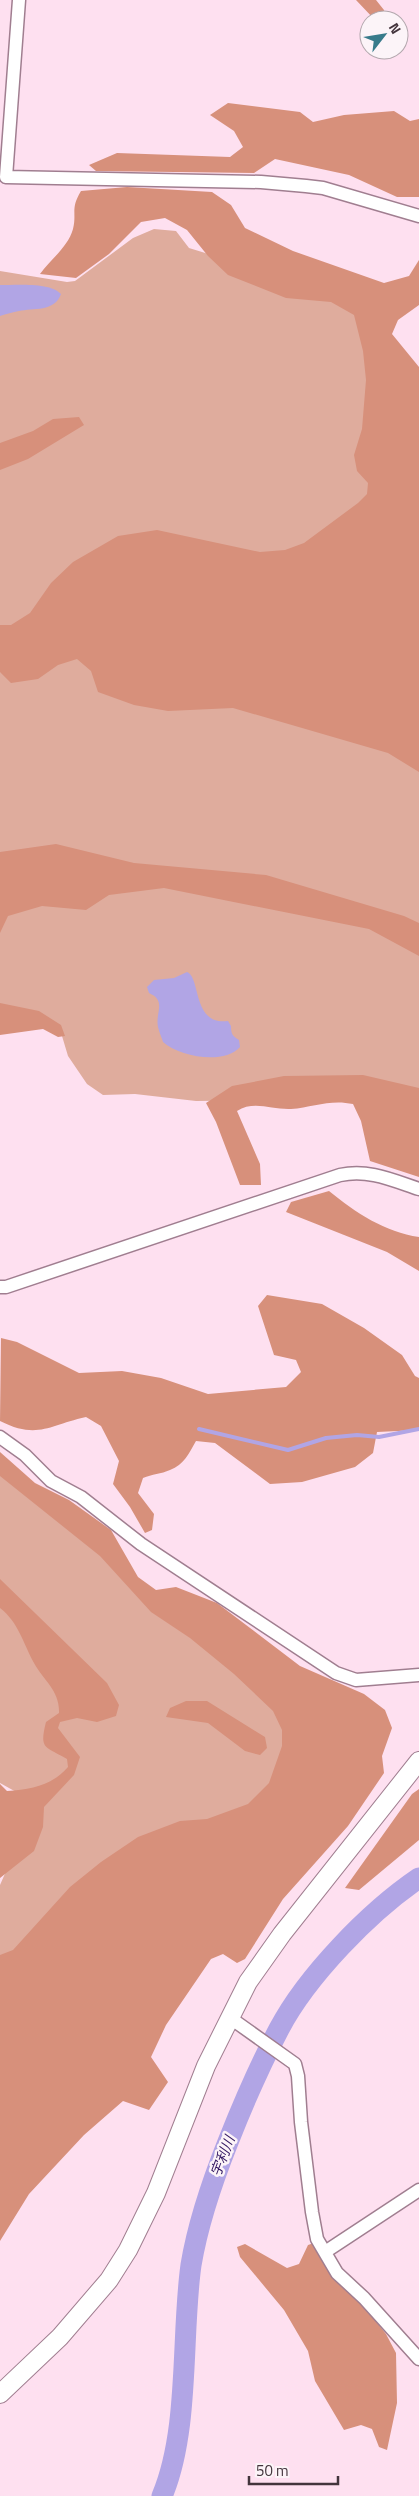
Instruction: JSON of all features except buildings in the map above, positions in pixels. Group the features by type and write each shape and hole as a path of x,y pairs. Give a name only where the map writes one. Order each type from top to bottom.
{"street":[{"path":"19,0 3,177 261,182 297,185 323,188 419,216"},
{"path":"0,1287 6,1287 340,1175 355,1172 370,1173 419,1189"},
{"path":"0,1437 25,1455 51,1481 81,1497 142,1544 336,1673 356,1680 419,1675"},
{"path":"0,2394 60,2337 109,2280 128,2250 156,2193 206,2066 248,1982 282,1934 419,1761"},
{"path":"229,2017 292,2062 298,2076 301,2122 317,2238 337,2273 364,2298 419,2359"},
{"path":"325,2252 419,2190"}],"shaded area":[{"path":"356,0 376,0 384,10 365,10"},
{"path":"228,103 300,112 313,122 344,115 394,111 410,121 419,119 419,197 397,197 349,175 275,159 254,173 96,171 89,165 117,153 230,157 243,147 234,131 210,115"},
{"path":"127,187 212,192 231,205 245,228 293,251 384,283 409,276 419,260 419,305 398,320 392,334 419,367 419,772 388,753 233,708 168,711 134,705 98,692 91,671 77,659 58,665 38,679 11,683 0,672 0,625 11,625 30,613 51,583 73,562 118,536 157,530 260,552 285,550 304,543 358,503 367,494 368,483 357,471 354,455 362,429 366,380 363,351 354,315 331,302 286,298 228,275 208,256 187,230 165,218 141,222 109,254 76,278 40,274 71,236 76,202 81,191"},
{"path":"154,229 176,231 189,248 335,293 358,309 419,753 419,1098 196,1101 135,1094 103,1095 87,1084 68,1056 62,1036 46,1026 0,1033 0,271 67,282 75,281 133,238"},
{"path":"0,285 41,286 56,290 61,294 54,304 49,306 0,316"},
{"path":"79,417 84,425 28,459 0,470 0,443 33,431 53,419"},
{"path":"56,844 134,863 266,875 404,916 419,923 419,956 369,929 164,888 109,895 86,910 42,906 8,916 0,933 0,852"},
{"path":"187,972 194,982 199,1000 208,1016 216,1021 228,1021 232,1034 239,1040 240,1047 233,1053 224,1056 202,1057 180,1052 163,1042 157,1022 159,1003 149,993 147,987 154,980 174,978"},
{"path":"0,1003 39,1011 61,1025 65,1036 58,1037 43,1029 0,1035"},
{"path":"363,1075 419,1088 419,1177 370,1161 361,1121 353,1104 337,1102 291,1109 250,1106 237,1111 260,1164 261,1185 240,1185 216,1122 206,1103 232,1086 284,1076"},
{"path":"329,1191 371,1220 394,1231 419,1237 419,1271 387,1252 286,1212 291,1202"},
{"path":"267,1295 322,1304 364,1328 402,1355 415,1376 419,1378 419,1430 377,1432 373,1453 355,1467 302,1482 270,1484 215,1443 196,1441 186,1458 175,1468 143,1478 138,1493 154,1514 152,1530 145,1533 130,1507 113,1484 119,1461 101,1426 86,1417 53,1427 34,1430 24,1430 0,1421 1,1338 17,1342 79,1373 122,1371 161,1378 208,1394 286,1387 301,1372 296,1360 274,1355 258,1306"},
{"path":"0,1452 35,1483 69,1500 111,1530 138,1577 156,1590 176,1587 217,1603 300,1666 364,1694 385,1710 392,1728 382,1756 384,1773 348,1826 283,1899 245,1959 237,1963 223,1954 211,1959 166,2025 151,2057 168,2082 149,2110 123,2101 84,2135 29,2194 0,2241 0,1955 13,1950 70,1887 101,1862 138,1837 180,1821 207,1819 248,1804 269,1783 282,1746 282,1730 273,1711 234,1674 190,1638 151,1612 100,1556 0,1476"},
{"path":"0,1465 278,1704 293,1747 265,1802 0,1964 0,1885 36,1803 0,1783"},
{"path":"0,1579 107,1683 119,1705 116,1716 97,1722 77,1718 60,1722 58,1728 80,1757 74,1775 44,1807 43,1827 34,1851 0,1878 0,1784 7,1791 33,1788 55,1778 68,1767 67,1759 49,1749 44,1743 46,1722 59,1713 59,1705 51,1686 34,1663 12,1620 0,1608"},
{"path":"186,1701 207,1701 265,1737 267,1748 260,1755 245,1751 208,1723 166,1717 170,1708"},
{"path":"419,1789 419,1840 359,1890 345,1888 412,1794"},
{"path":"314,2243 386,2334 396,2353 397,2403 387,2450 379,2447 372,2429 361,2425 344,2430 315,2381 308,2351 284,2310 240,2257 237,2247 245,2244 287,2268 299,2264 308,2245"}],"waterway":[{"path":"199,1429 288,1450 326,1438 357,1435 379,1437 419,1429"},
{"name":"宇利川","path":"162,2496 171,2470 181,2413 188,2293 194,2249 211,2187 240,2113 279,2029 306,1988 322,1967 360,1927 380,1908 419,1878"}]}
